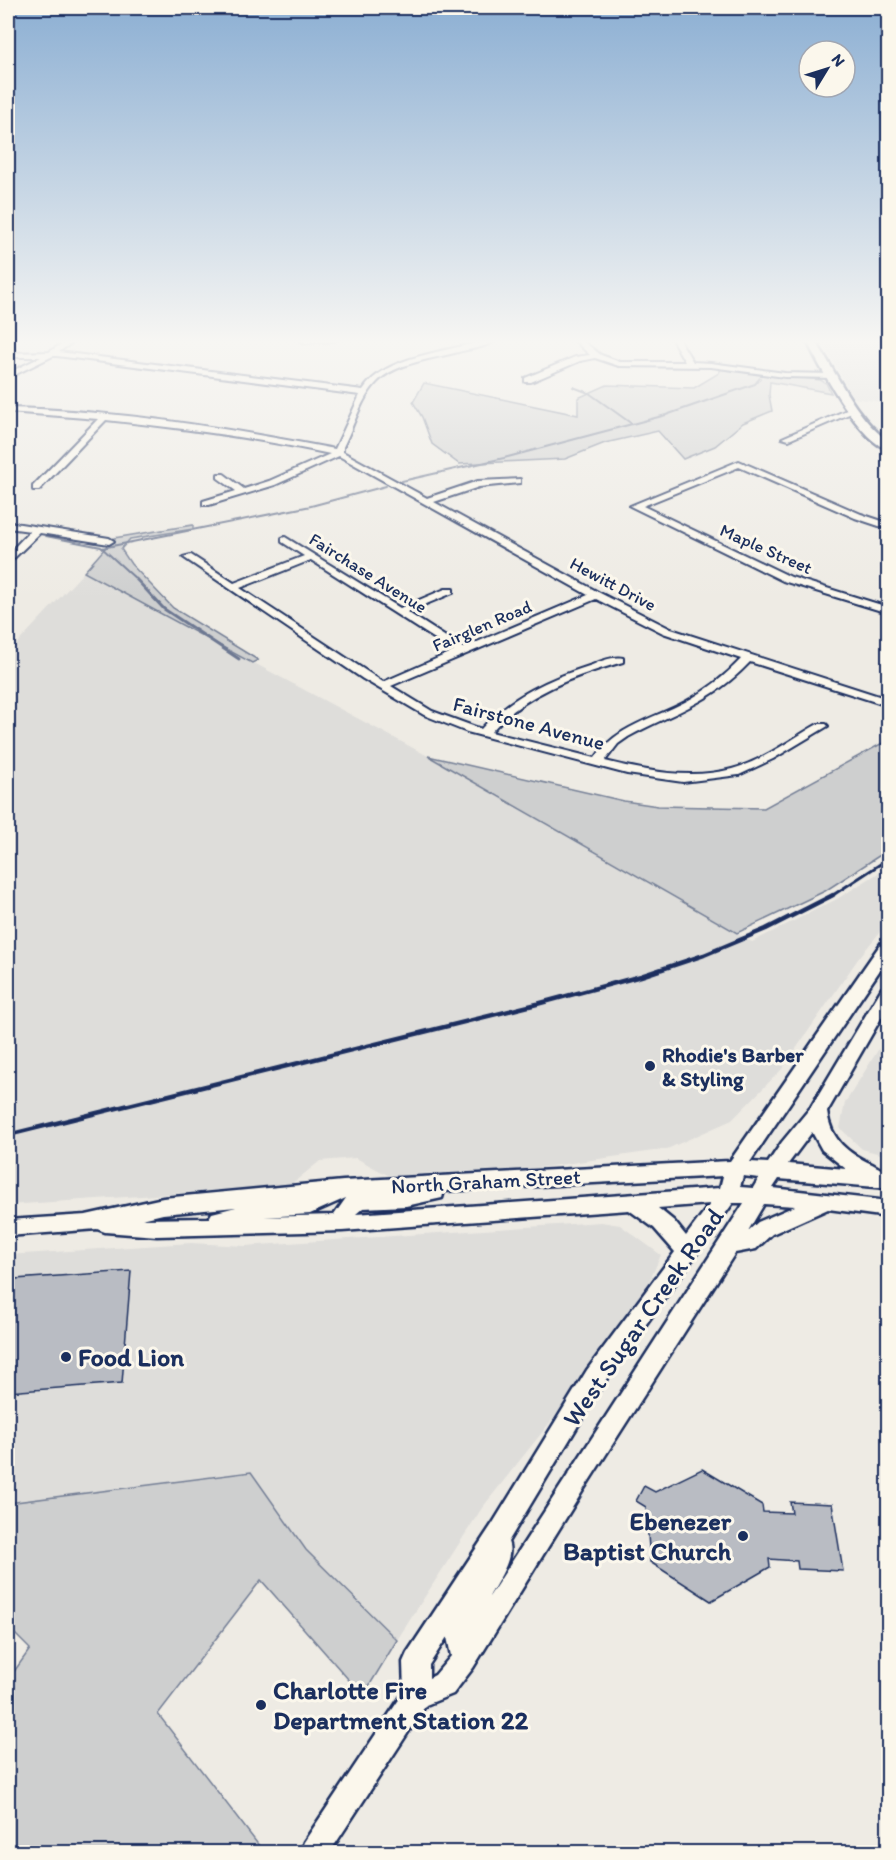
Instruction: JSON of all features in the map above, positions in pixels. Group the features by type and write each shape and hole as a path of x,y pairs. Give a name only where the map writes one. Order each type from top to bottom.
{"main road":[{"path":"863,426 888,446"},
{"name":"West Sugar Creek Road","path":"888,946 735,1168 728,1195 595,1377 501,1532 416,1662 417,1695 444,1686 464,1659 573,1484 729,1246 774,1170 789,1147 818,1112 888,992"},
{"path":"818,1112 818,1127 822,1137 836,1153 888,1180"},
{"name":"North Graham Street","path":"8,1228 86,1222 163,1206 343,1189 735,1168 888,1180"},
{"path":"342,1223 344,1214 353,1203 363,1200 406,1198 477,1183"},
{"path":"180,1228 268,1208 310,1206 343,1189"},
{"name":"North Graham Street","path":"86,1222 180,1228 342,1223 728,1195 828,1200 888,1209"},
{"path":"729,1246 748,1243 765,1228 828,1200"},
{"path":"630,1201 660,1219 670,1228 686,1251"},
{"path":"464,1659 458,1629 494,1563 501,1532"},
{"path":"314,1852 417,1695"}],"street":[{"path":"36,489 97,426"},
{"name":"Hewitt Drive","path":"182,426 228,431 339,453 596,595 667,631 888,703"},
{"path":"206,503 272,483 339,453 339,447 350,426"},
{"path":"786,438 816,426"},
{"name":"Maple Street","path":"888,526 858,516 739,464 635,506 787,579 888,610"},
{"path":"221,476 243,492"},
{"path":"425,502 478,484 517,481"},
{"path":"8,525 33,534"},
{"path":"8,534 109,541"},
{"path":"8,559 33,534"},
{"name":"Fairchase Avenue","path":"285,540 463,652"},
{"name":"Fairstone Avenue","path":"188,557 382,686 441,719 484,734 667,777 698,778 724,774 755,764 822,726"},
{"path":"233,587 311,557"},
{"path":"398,612 449,591"},
{"name":"Fairglen Road","path":"382,686 596,595"},
{"path":"598,762 603,752 622,735 640,724 694,702 725,681 748,658"},
{"path":"484,734 494,719 519,701 595,666 619,660"}],"shaded area":[{"path":"425,426 740,426 715,446 683,459 658,431 605,443 565,459 459,464 432,444"},
{"path":"193,525 193,529 130,539 121,549 131,564 173,608 258,660 252,663 84,572 114,538"},
{"path":"84,572 428,756 752,942 837,899 888,867 888,922 858,959 782,1069 732,1120 667,1149 531,1169 418,1174 393,1178 356,1158 320,1161 289,1186 8,1205 8,653"},
{"path":"888,740 888,850 825,891 737,933 428,756 624,801 658,806 764,808"},
{"path":"888,1034 888,1156 862,1149 840,1128 845,1103"},
{"path":"601,1222 620,1225 661,1255 649,1282 575,1391 482,1508 397,1640 306,1550 251,1472 8,1503 8,1255 191,1243 245,1246"},
{"path":"251,1472 306,1550 397,1640 363,1696 261,1580 158,1714 260,1847 256,1852 8,1852 8,1680 30,1649 8,1627 8,1503"}],"building":[{"name":"Food Lion","path":"131,1271 122,1383 8,1392 8,1331 15,1279"},
{"name":"Ebenezer Baptist Church","path":"702,1469 762,1505 763,1512 792,1513 790,1502 832,1504 843,1571 798,1569 797,1561 769,1559 770,1567 711,1601 650,1562 646,1507 636,1501 644,1486 655,1492"}],"waterway":[{"path":"402,481 504,458 625,426"},
{"path":"102,548 311,506 386,486"},
{"path":"46,536 102,548"},
{"path":"102,548 137,580"},
{"path":"137,580 164,609 239,659"}],"railway":[{"path":"830,897 888,859"},
{"path":"8,1135 537,1004 641,976 704,955 766,929 833,895"}],"place":[{"name":"Rhodie's Barber & Styling","path":"650,1066"},
{"name":"Food Lion","path":"66,1357"},
{"name":"Ebenezer Baptist Church","path":"743,1536"},
{"name":"Charlotte Fire Department Station 22","path":"261,1705"}]}
